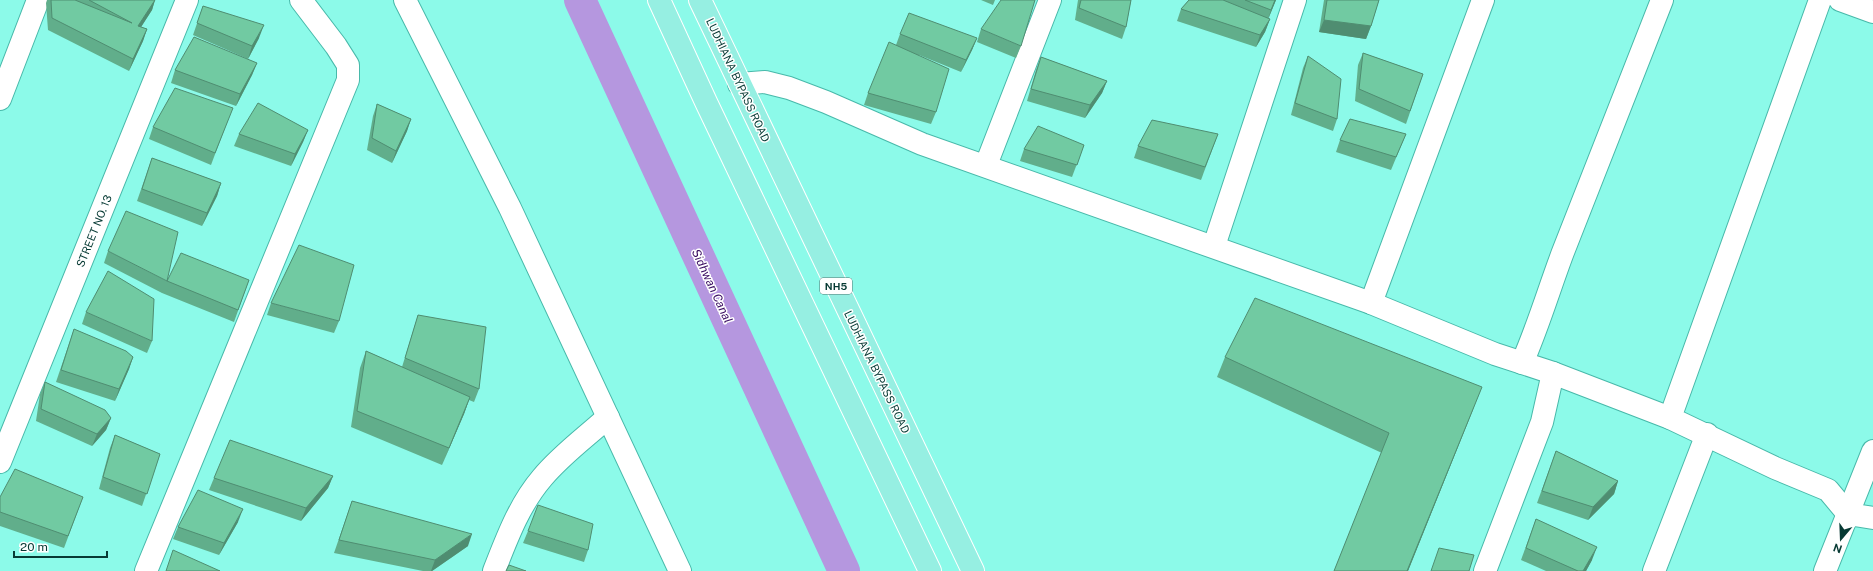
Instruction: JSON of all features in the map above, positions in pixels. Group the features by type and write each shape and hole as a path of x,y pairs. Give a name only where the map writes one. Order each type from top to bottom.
{"highway":[{"path":"659,0 706,102 930,571"},
{"name":"LUDHIANA BYPASS ROAD","path":"700,0 973,571"}],"street":[{"path":"0,99 38,0"},
{"name":"STREET NO. 13","path":"0,462 187,0"},
{"path":"146,571 348,80 348,65 301,0"},
{"path":"405,0 510,208 680,571"},
{"path":"986,165 1050,0"},
{"path":"1214,246 1295,0"},
{"path":"1371,303 1483,0"},
{"path":"1522,363 1538,328 1548,294 1561,259 1662,0"},
{"path":"1670,418 1820,0"},
{"path":"1840,0 1873,12"},
{"path":"740,84 765,82 789,88 826,102 922,144 986,165 1371,303 1495,354 1553,373 1670,418 1707,434 1775,468 1828,490 1848,514 1873,518"},
{"path":"1485,571 1542,422 1553,373"},
{"path":"494,571 513,524 527,498 558,460 608,417"},
{"path":"1654,571 1707,434"},
{"path":"1825,571 1873,451"}],"building":[{"path":"51,0 75,0 132,23 89,0 155,0 138,26 147,29 133,59 52,18"},
{"path":"1001,0 1035,0 1021,46 981,29"},
{"path":"1081,0 1131,0 1126,27 1079,8"},
{"path":"1189,0 1223,0 1270,19 1260,35 1181,9"},
{"path":"1245,0 1275,0 1271,10"},
{"path":"1327,0 1379,0 1371,26 1324,20"},
{"path":"203,6 264,25 252,46 197,23"},
{"path":"909,13 977,38 966,60 900,34"},
{"path":"194,37 257,63 240,94 175,70"},
{"path":"889,42 949,69 936,112 868,93"},
{"path":"1363,53 1423,74 1410,111 1359,89"},
{"path":"1308,56 1341,79 1337,119 1295,103"},
{"path":"1041,57 1107,81 1090,105 1031,89"},
{"path":"175,88 233,108 215,153 153,127"},
{"path":"258,103 308,130 295,154 239,134"},
{"path":"377,104 411,119 396,151 372,138"},
{"path":"1350,119 1406,134 1396,157 1340,140"},
{"path":"1152,120 1218,134 1205,167 1138,146"},
{"path":"1038,126 1084,145 1077,165 1024,149"},
{"path":"152,158 221,183 207,213 142,189"},
{"path":"126,211 178,232 167,281 108,251"},
{"path":"299,245 354,265 339,321 271,303"},
{"path":"181,253 249,280 238,310 167,281"},
{"path":"108,271 154,299 152,341 86,312"},
{"path":"1255,298 1482,387 1407,571 1334,571 1389,433 1225,357"},
{"path":"418,315 486,327 479,389 405,358"},
{"path":"74,329 126,351 133,357 119,389 61,370"},
{"path":"366,351 470,397 449,448 357,411"},
{"path":"45,382 105,410 111,418 97,434 41,409"},
{"path":"115,435 160,454 147,494 103,477"},
{"path":"230,440 333,476 306,508 214,478"},
{"path":"1556,451 1618,481 1593,507 1542,491"},
{"path":"15,469 83,497 68,536 0,512 0,497"},
{"path":"198,490 243,509 224,543 178,527"},
{"path":"352,501 472,534 435,560 339,540"},
{"path":"538,505 593,524 588,550 528,531"},
{"path":"1536,519 1597,547 1583,571 1578,571 1526,548"},
{"path":"1439,548 1474,555 1469,571 1431,571"},
{"path":"173,550 220,571 166,571"},
{"path":"509,565 526,571 506,571"}],"waterway":[{"name":"Sidhwan Canal","path":"580,0 844,571"}]}
